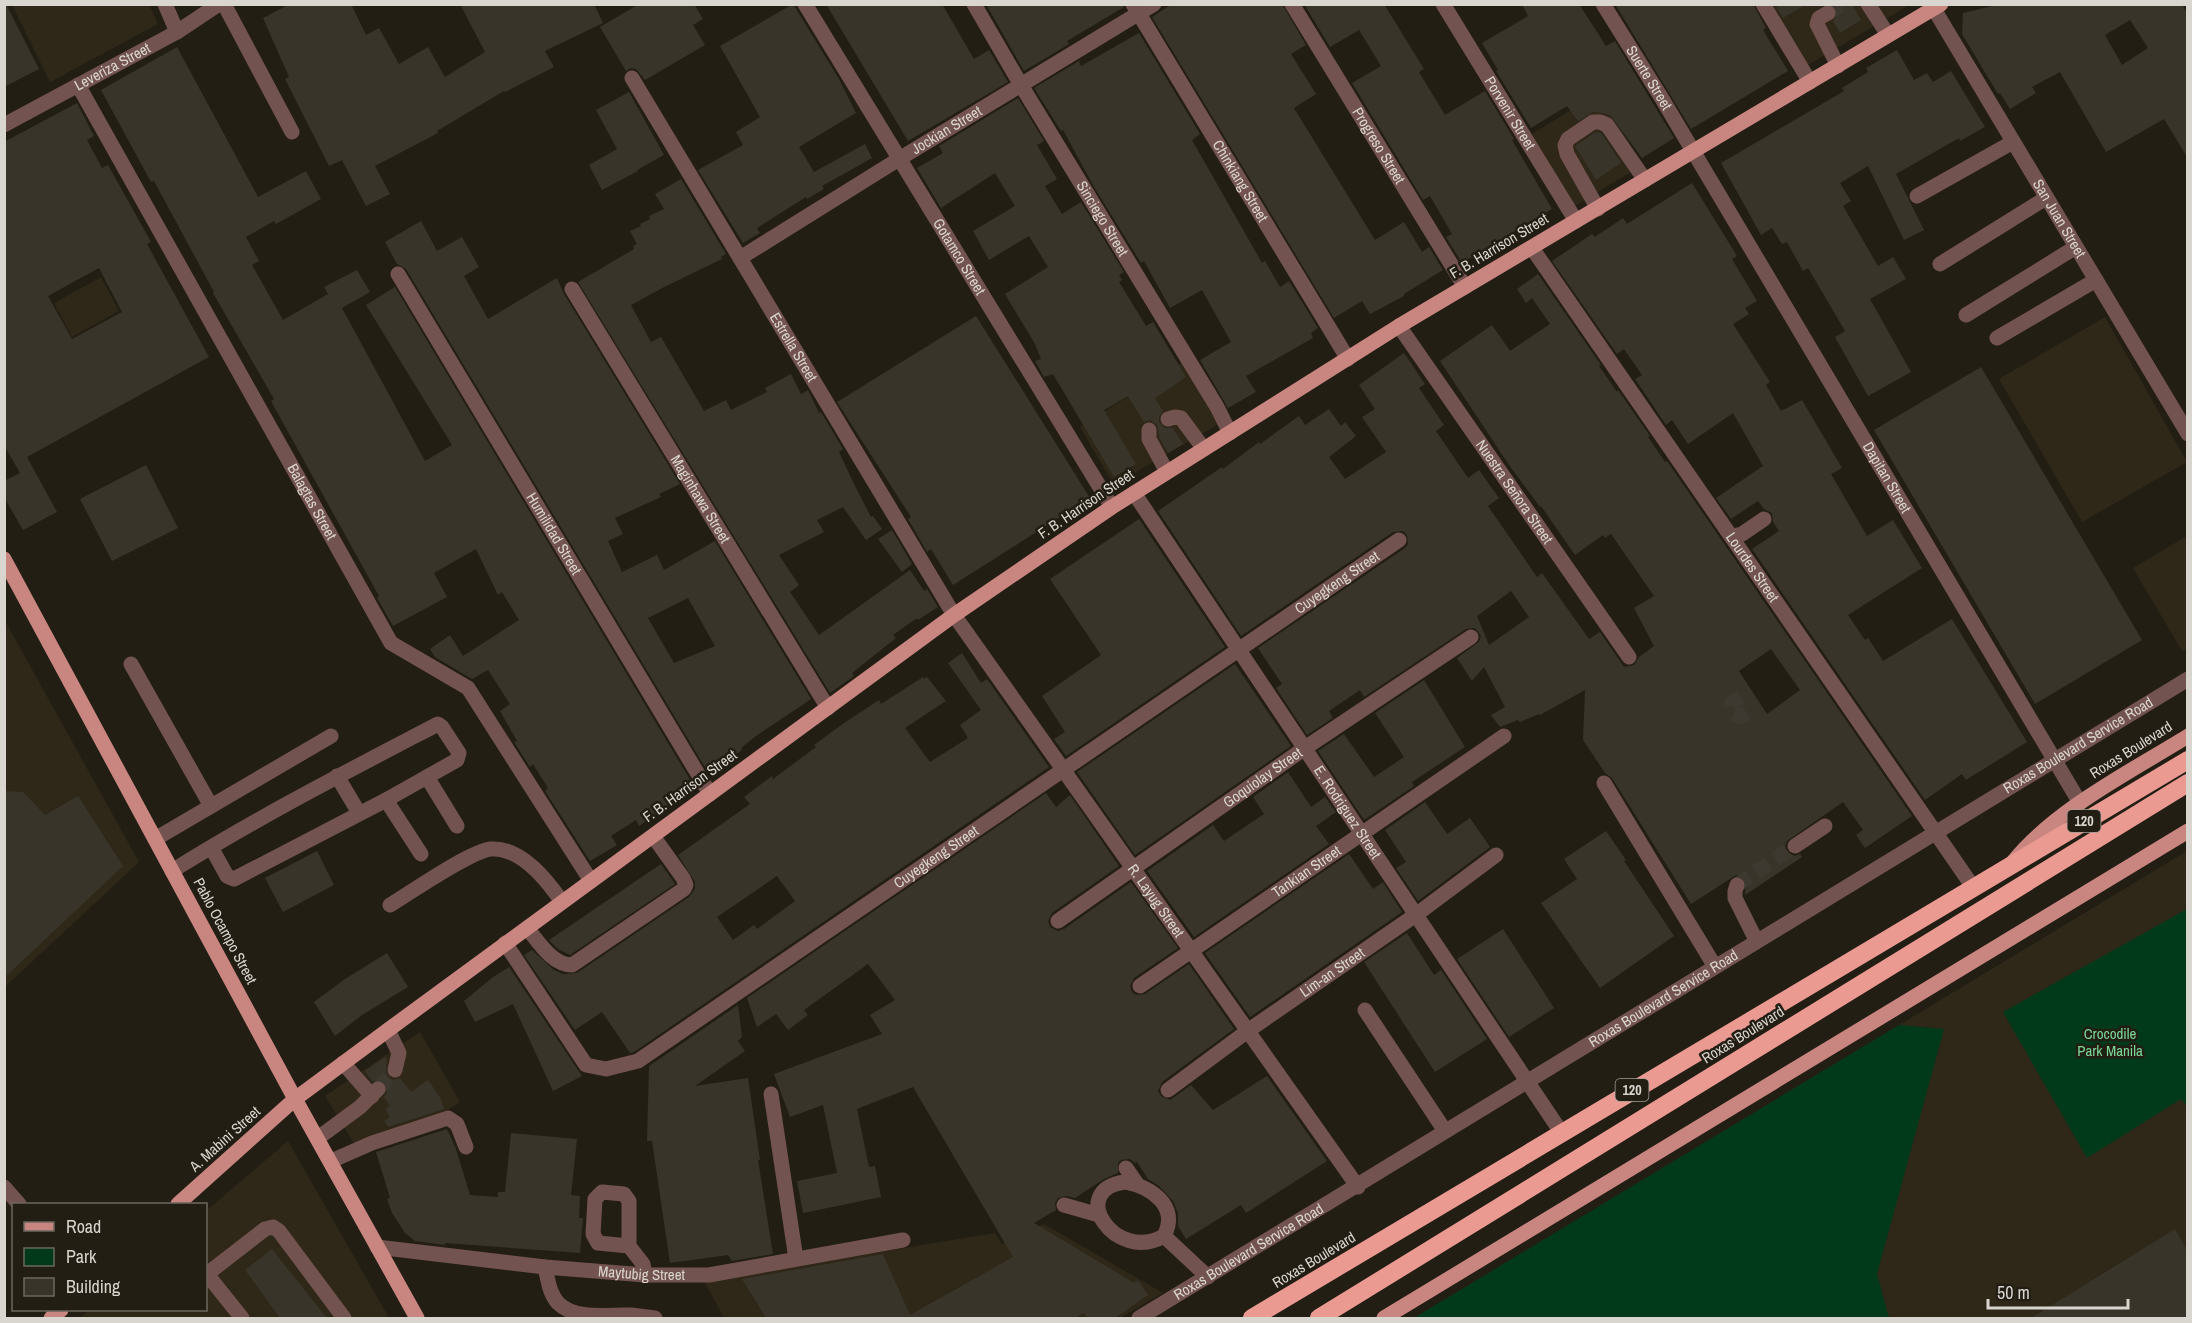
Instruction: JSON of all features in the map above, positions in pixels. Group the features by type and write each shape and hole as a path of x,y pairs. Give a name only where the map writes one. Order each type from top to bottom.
{"highway":[{"name":"Roxas Boulevard","path":"1252,1318 2187,760"},
{"name":"Roxas Boulevard","path":"1319,1318 2187,783"}],"main road":[{"name":"F. B. Harrison Street","path":"296,1099 954,615 1112,507 1399,326 1935,6"},
{"name":"Pablo Ocampo Street","path":"4,560 417,1318"},
{"name":"Roxas Boulevard","path":"2012,863 2040,833 2080,803 2187,736"},
{"path":"1384,1318 2187,831"},
{"name":"A. Mabini Street","path":"179,1203 296,1099"}],"street":[{"path":"165,4 177,32"},
{"name":"Leveriza Street","path":"4,125 177,32 219,4"},
{"path":"224,4 292,132"},
{"name":"Gotamco Street","path":"805,4 1112,507"},
{"name":"Sinciego Street","path":"974,4 1020,85 1217,407 1230,433"},
{"name":"Jockian Street","path":"740,258 1020,85 1136,9 1154,4"},
{"name":"Progreso Street","path":"1292,4 1466,287"},
{"name":"Porvenir Street","path":"1443,4 1576,221"},
{"name":"Suerte Street","path":"1603,4 1692,152"},
{"path":"1763,4 1810,82"},
{"path":"1868,4 1888,35"},
{"name":"San Juan Street","path":"1935,6 2046,198 2186,429"},
{"name":"Chinkiang Street","path":"1136,9 1348,359"},
{"path":"1828,13 1819,18 1817,24 1838,66"},
{"name":"Estrella Street","path":"632,78 954,615"},
{"name":"Balagtas Street","path":"78,85 391,643 468,688 591,880"},
{"path":"1598,209 1567,154 1565,145 1568,139 1593,122 1607,124 1645,180"},
{"path":"1917,196 2013,142"},
{"name":"Dapitan Street","path":"1692,152 2080,803"},
{"path":"1940,264 2046,198"},
{"name":"Lourdes Street","path":"1532,248 1973,887"},
{"path":"1966,315 2076,248"},
{"name":"Humilidad Street","path":"398,274 710,794"},
{"path":"1997,338 2096,280"},
{"name":"Maginhawa Street","path":"572,289 828,708"},
{"name":"Nuestra Señora Street","path":"1399,326 1629,657"},
{"path":"1168,419 1181,418 1204,449"},
{"path":"1149,430 1149,439 1167,472"},
{"name":"E. Rodriguez Street","path":"1134,493 1561,1132"},
{"path":"1732,536 1742,534 1764,519"},
{"name":"Cuyegkeng Street","path":"505,944 586,1065 606,1069 638,1061 1399,540"},
{"name":"R. Layug Street","path":"954,615 1358,1187"},
{"name":"Goquiolay Street","path":"1058,921 1305,748 1471,636"},
{"path":"131,663 211,806"},
{"name":"Roxas Boulevard Service Road","path":"1139,1318 1358,1187 1445,1131 1935,830 2187,679"},
{"path":"172,871 211,847 338,776 438,724 459,757 386,800 234,879 227,876 211,847"},
{"path":"155,839 331,736"},
{"name":"Tankian Street","path":"1140,986 1504,736"},
{"path":"338,776 359,813"},
{"path":"427,777 457,826"},
{"path":"1604,783 1714,966"},
{"path":"386,800 421,854"},
{"path":"1795,846 1825,826"},
{"path":"527,928 554,959 572,965 684,889 686,885 683,878 653,836"},
{"path":"390,905 451,868 491,849 513,855 527,863 551,886 562,902"},
{"name":"Lim-an Street","path":"1168,1090 1249,1030 1417,914 1496,855"},
{"path":"1737,885 1735,898 1756,940"},
{"path":"1365,1010 1445,1131"},
{"path":"388,1030 399,1053 395,1070"},
{"path":"318,1138 375,1092 343,1064"},
{"path":"771,1094 796,1259"},
{"path":"331,1161 372,1143 448,1118 457,1124 466,1147"},
{"path":"1126,1168 1137,1184"},
{"path":"1114,1183 1137,1184 1159,1198 1167,1210 1169,1222 1164,1236 1148,1242 1119,1238 1108,1229 1100,1215 1097,1201 1104,1190 1114,1183"},
{"path":"4,1187 18,1203"},
{"path":"1064,1205 1100,1215"},
{"path":"207,1272 265,1229 273,1227 279,1231 344,1318"},
{"path":"1164,1236 1208,1277"},
{"name":"Maytubig Street","path":"377,1247 545,1267 645,1275 709,1275 903,1240"},
{"path":"629,1246 643,1264 645,1275"},
{"path":"545,1267 549,1288 557,1302 568,1310 591,1315 631,1315 655,1318"},
{"path":"207,1274 242,1318"}],"shaded area":[{"path":"1907,4 1908,6 1808,65 1772,5"},
{"path":"12,5 149,5 158,24 50,82"},
{"path":"1599,93 1642,165 1575,206 1532,134"},
{"path":"101,277 119,311 72,337 54,303"},
{"path":"2105,317 2187,462 2082,522 1999,379"},
{"path":"1185,360 1222,422 1114,485 1080,427"},
{"path":"2187,536 2188,648 2182,651 2133,568"},
{"path":"4,619 139,862 5,987 4,987"},
{"path":"2187,851 2187,1318 1414,1318 1899,1025"},
{"path":"420,1032 460,1102 446,1111 355,1145 325,1096"},
{"path":"288,1141 389,1318 80,1318 89,1311 207,1311 207,1210"},
{"path":"1044,1224 1163,1293 1120,1318 724,1318 704,1281 995,1233 1002,1244"}],"green space":[{"name":"Crocodile Park Manila","path":"2187,909 2187,1106 2181,1099 2087,1158 2003,1012"},
{"path":"1899,1025 1944,1029 1877,1274 1889,1318 1414,1318"}],"building":[{"path":"4,4 39,69 4,87"},
{"path":"290,4 351,4 366,35 379,28 399,64 428,47 445,77 485,52 460,4 594,4 603,23 545,51 554,67 504,91 437,131 438,133 375,166 390,194 366,206 342,160 329,166 285,79 289,77 263,18"},
{"path":"639,4 694,4 703,19 693,25 705,45 645,80 636,69 631,68 626,71 600,27"},
{"path":"793,4 839,79 856,113 799,147 814,172 865,144 872,158 822,186 824,189 807,199 806,197 757,228 760,233 743,243 698,170 743,145 736,132 760,117 720,46"},
{"path":"826,4 942,4 974,59 989,50 1008,82 908,141"},
{"path":"986,4 1123,4 1124,7 1067,41 1069,44 1024,71"},
{"path":"1172,4 1282,4 1306,45 1291,54 1316,94 1294,108 1375,240 1404,222 1422,252 1429,247 1443,270 1404,296 1370,314 1362,301 1334,318 1152,17"},
{"path":"1304,4 1384,4 1424,69 1419,72 1445,115 1485,91 1552,209 1462,263 1446,237 1452,234 1430,196 1423,200 1352,83 1381,66 1359,30 1330,47"},
{"path":"1522,4 1579,4 1606,46 1615,41 1674,138 1642,158 1611,116 1593,112 1578,121 1567,106 1531,128 1496,71 1498,70 1482,43 1528,16"},
{"path":"1615,4 1753,4 1766,28 1763,30 1788,71 1691,129"},
{"path":"1775,4 1807,4 1783,18"},
{"path":"1833,4 1852,4 1861,20 1840,33 1833,21 1838,13"},
{"path":"2001,4 2182,4 2187,13 2187,157 2164,119 2106,152 2060,72 2032,87 2036,93 2010,109 2000,93 1998,94 1962,34 1963,13","holes":["2130,20 2148,48 2122,65 2105,35"]},
{"path":"1139,33 1200,134 1192,140 1262,263 1265,261 1280,287 1289,281 1318,328 1311,333 1313,338 1246,376 1256,392 1228,408 1200,360 1231,342 1202,290 1170,308 1144,261 1141,263 1094,187 1063,130 1061,131 1034,88 1079,61 1081,66"},
{"path":"177,47 258,197 306,171 321,199 276,224 274,221 246,237 259,261 252,265 283,320 328,294 324,287 357,270 370,292 342,308 425,461 452,445 366,305 395,287 695,788 639,826 636,820 611,836 617,845 590,861 545,791 548,788 533,764 530,767 514,742 517,741 500,711 510,704 488,670 472,679 435,657 430,649 450,635 463,656 519,620 502,592 498,595 476,549 434,573 447,597 393,626 377,598 379,596 271,401 274,399 101,90"},
{"path":"1897,50 1914,80 1927,73 1933,82 1951,71 1985,127 1960,141 1959,138 1896,174 1924,230 1904,240 1868,166 1840,183 1851,201 1843,206 1878,266 1893,257 1906,279 1870,299 1911,372 1868,396 1835,337 1845,331 1808,268 1803,271 1787,242 1782,244 1772,228 1761,235 1721,163 1844,91 1842,88 1868,72 1866,68"},
{"path":"629,92 664,155 602,190 589,165 617,149 596,110"},
{"path":"1018,98 1044,141 1037,145 1057,179 1045,186 1062,214 1081,202 1124,272 1119,275 1122,280 1119,282 1146,326 1153,322 1186,377 1155,398 1163,411 1159,416 1159,422 1165,428 1173,428 1183,444 1168,453 1159,437 1157,425 1150,420 1144,422 1128,396 1104,410 1136,464 1114,477 1053,374 1044,377 1035,361 1041,359 1035,344 1005,294 1048,267 1029,236 989,260 973,231 1015,206 995,173 941,208 917,168 943,153 939,146"},
{"path":"77,103 94,136 87,140 102,168 108,165 151,242 147,244 209,357 27,457 57,512 23,530 4,497 4,481 20,473 4,445 4,142","holes":["99,268 122,312 72,339 48,296"]},
{"path":"1596,132 1601,133 1621,163 1596,180 1575,146"},
{"path":"681,179 726,254 721,257 722,259 631,305 651,342 661,337 704,411 726,400 731,410 767,392 765,388 791,374 801,394 808,390 819,413 821,412 843,449 839,452 853,482 871,517 873,516 882,529 866,540 843,507 817,520 824,532 779,555 799,585 790,592 819,635 910,570 924,591 927,589 938,607 893,635 896,638 852,673 854,676 830,693 578,282 634,249 633,246 637,244 630,231 650,219 649,216 664,209 655,194"},
{"path":"1692,183 1737,256 1732,259 1757,301 1745,308 1749,314 1733,324 1770,382 1766,385 1781,411 1802,400 1842,468 1831,474 1867,536 1893,520 1922,568 1848,615 1865,640 1868,638 1883,661 1952,619 2027,742 1966,780 1962,774 1925,800 1752,549 1779,531 1773,522 1772,513 1764,509 1758,501 1731,519 1716,498 1763,466 1733,413 1688,444 1672,420 1666,425 1635,379 1642,375 1624,349 1617,354 1552,261 1592,234 1595,237 1623,218 1627,224"},
{"path":"421,221 437,251 462,237 479,267 464,276 488,319 557,278 564,294 680,484 659,494 661,497 615,518 623,534 608,541 622,572 657,555 664,570 715,541 811,699 756,736 741,748 742,750 709,774 406,269 397,264 385,242","holes":["688,598 715,646 674,663 648,618"]},
{"path":"1538,274 1601,365 1599,366 1650,436 1648,437 1665,462 1667,461 1912,816 1865,848 1856,835 1863,830 1843,802 1787,841 1785,846 1787,852 1795,856 1800,854 1802,857 1745,895 1746,882 1741,876 1736,875 1691,904 1612,778 1605,773 1583,740 1585,690 1540,715 1500,727 1491,715 1505,707 1484,667 1472,681 1457,658 1479,642 1481,636 1475,628 1466,629 1364,697 1360,690 1329,711 1333,718 1307,735 1276,688 1282,684 1258,648 1405,548 1408,544 1407,535 1403,531 1393,532 1241,636 1158,511 1299,416 1305,425 1329,409 1341,426 1345,422 1356,436 1329,457 1345,479 1386,452 1362,417 1375,409 1359,385 1404,353 1425,384 1419,388 1444,425 1436,431 1468,478 1479,470 1499,498 1488,506 1537,577 1542,573 1589,639 1600,632 1624,667 1634,665 1639,657 1654,646 1634,608 1654,596 1611,534 1605,538 1603,535 1575,555 1509,465 1440,361 1492,325 1510,351 1550,324 1532,298 1526,303 1517,289","holes":["1511,591 1529,617 1489,645 1477,616","1771,649 1800,690 1767,714 1739,671"]},
{"path":"976,316 1090,498 953,585 931,549 927,552 908,519 911,517 837,402"},
{"path":"1981,367 2142,640 2035,704 1874,430"},
{"path":"146,465 178,528 112,561 80,499"},
{"path":"1139,519 1225,647 1066,756 1054,739 1065,732 1042,696 1101,655 1050,579"},
{"path":"892,530 912,564 902,572 878,539"},
{"path":"962,653 981,683 987,679 1049,767 634,1052 630,1053 602,1012 575,1030 524,955 532,950 554,970 563,974 577,973 689,897 695,889 695,882 678,855 750,804 744,797 772,776 773,779 844,723 879,700 881,704 923,677 924,679 927,677 946,701 905,728 930,762 968,738 960,725 981,710 948,663","holes":["777,876 795,901 757,929 754,925 733,940 717,917"]},
{"path":"1235,664 1291,746 1135,855 1077,772"},
{"path":"1424,680 1465,747 1412,782 1414,786 1364,820 1318,751 1344,734 1374,777 1404,757 1375,713"},
{"path":"1288,772 1311,807 1325,797 1336,812 1316,826 1329,844 1194,937 1147,871 1213,825 1224,841 1264,814 1253,797"},
{"path":"4,791 23,792 45,815 78,796 123,866 4,978"},
{"path":"1046,793 1056,807 1070,795 1119,866 1052,913 1048,921 1050,927 1058,931 1064,929 1131,882 1178,948 1134,978 1130,986 1132,992 1136,995 1145,994 1189,964 1234,1029 1162,1082 1158,1091 1161,1096 1170,1100 1191,1085 1213,1110 1267,1076 1327,1161 1246,1213 1241,1205 1186,1239 1178,1226 1178,1213 1173,1201 1159,1186 1148,1179 1137,1162 1130,1159 1121,1160 1118,1163 1118,1173 1104,1179 1075,1198 1066,1196 1058,1198 1055,1203 1056,1210 1034,1223 1134,1283 1138,1280 1148,1295 1115,1318 1087,1318 1084,1313 1075,1318 766,1318 742,1279 883,1254 910,1315 1013,1257 913,1087 857,1109 869,1167 875,1166 881,1197 803,1213 797,1181 837,1173 823,1105 790,1117 774,1074 882,1034 870,1015 895,1000 868,964 804,1010 808,1015 788,1030 776,1014 757,1027 747,998"},
{"path":"1425,802 1447,834 1470,818 1490,847 1418,901 1396,868 1406,862 1385,830"},
{"path":"1606,831 1674,936 1600,988 1541,903 1577,879 1564,859"},
{"path":"317,851 334,885 283,912 265,878"},
{"path":"1349,854 1373,889 1383,882 1402,912 1250,1017 1205,953"},
{"path":"661,864 675,884 570,955 558,949 549,940"},
{"path":"1503,929 1554,1008 1509,1037 1457,959"},
{"path":"1407,933 1434,975 1441,970 1487,1039 1435,1072 1364,962"},
{"path":"387,953 408,987 362,1015 335,1036 314,1002 345,979"},
{"path":"509,967 582,1076 553,1091 513,1004 475,1022 464,1001"},
{"path":"738,1005 742,1037 738,1041 745,1051 695,1086 748,1078 773,1254 732,1261 728,1255 670,1263 652,1141 647,1141 649,1066"},
{"path":"385,1057 386,1072 389,1077 393,1080 400,1078 411,1092 428,1080 441,1099 444,1109 388,1127 384,1121 390,1117 385,1109 390,1106 384,1097 387,1086 381,1080 372,1081 365,1071"},
{"path":"447,1129 456,1149 470,1195 498,1197 498,1192 505,1192 511,1133 577,1139 571,1195 580,1196 579,1218 583,1218 580,1253 445,1243 445,1245 415,1241 405,1233 392,1213 387,1199 390,1198 376,1152"},
{"path":"2175,1229 2187,1250 2187,1318 2031,1318"},
{"path":"272,1249 327,1318 280,1318 245,1270"}],"tunnel":[{"path":"1828,13 1843,4"},
{"path":"1741,697 1731,704 1732,713 1740,717 1750,711"},
{"path":"1737,885 1795,846"},
{"path":"378,1089 395,1070"}]}
